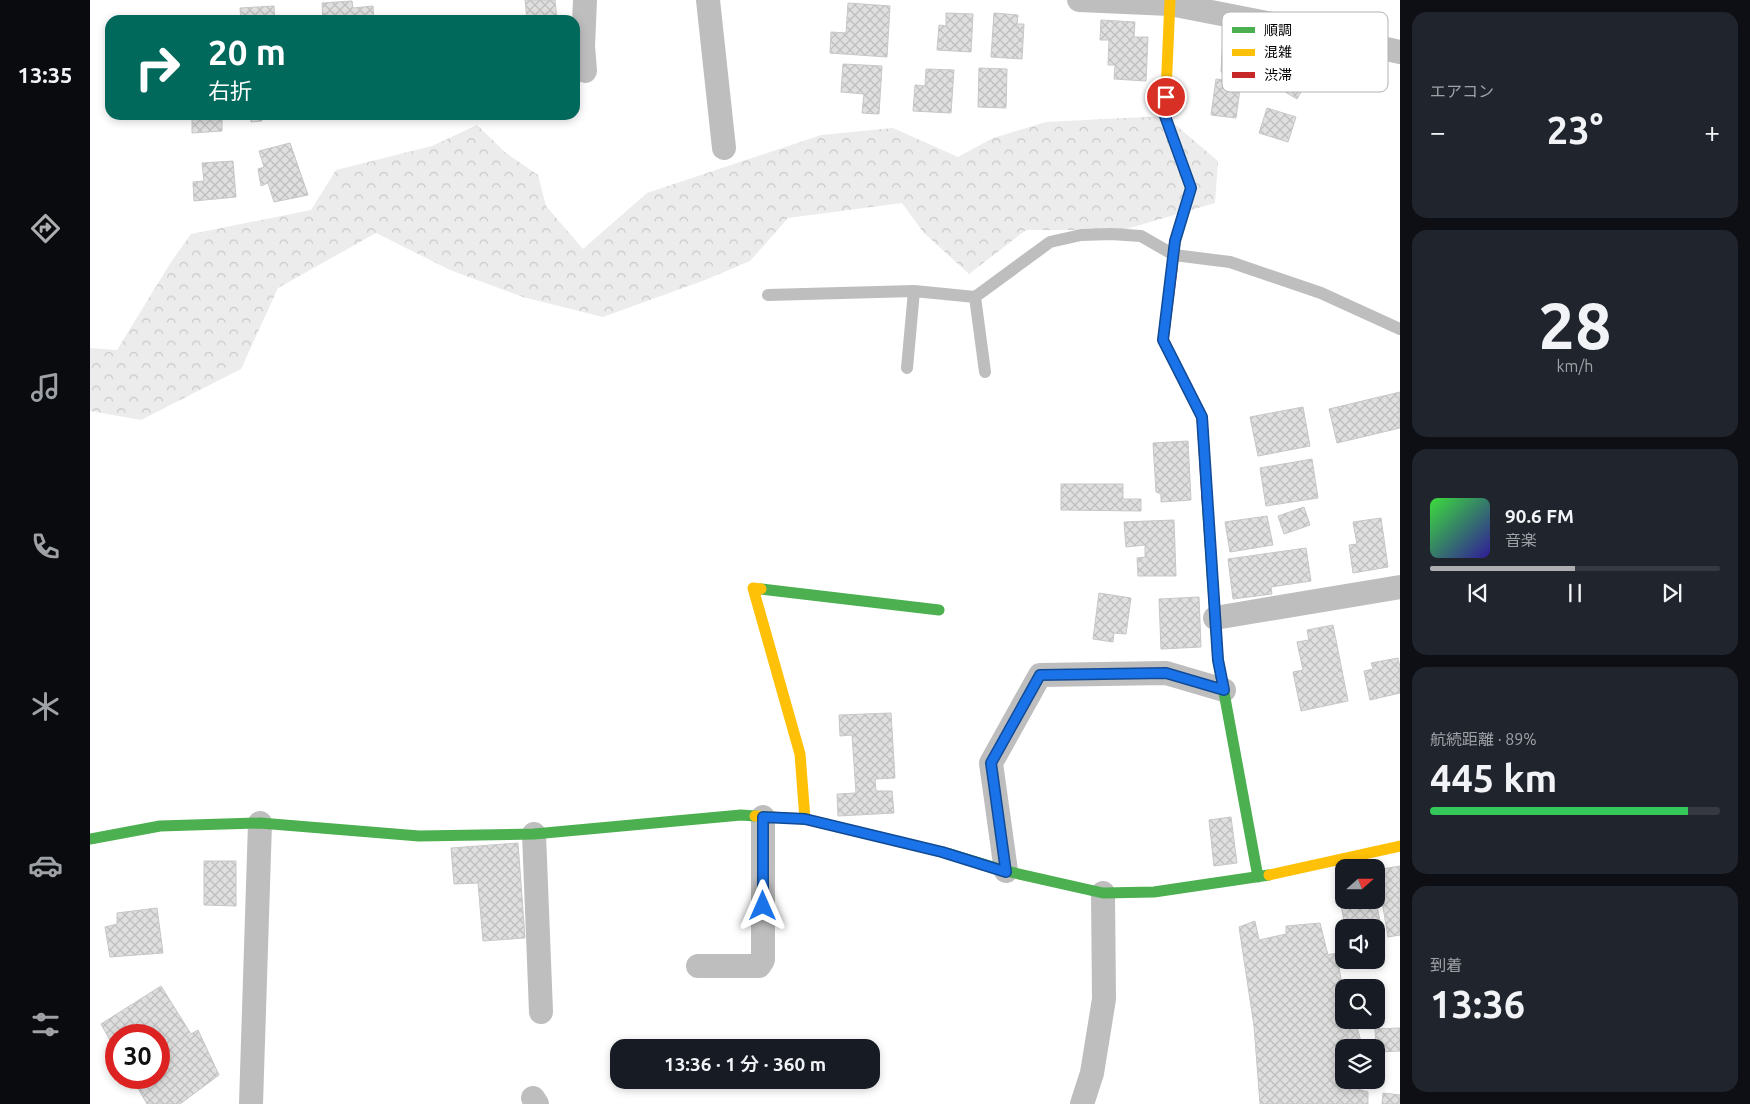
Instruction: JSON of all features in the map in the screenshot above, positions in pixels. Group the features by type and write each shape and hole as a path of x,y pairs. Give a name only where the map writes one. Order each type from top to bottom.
{"street":[{"path":"585,0 585,71"},
{"path":"708,0 724,148"},
{"path":"1080,0 1170,2 1222,13"},
{"path":"1170,2 1165,116 1191,188 1175,241 1163,340 1202,417 1218,660 1258,877"},
{"path":"1215,618 1400,587"},
{"path":"805,819 800,754 753,588 939,610"},
{"path":"1006,872 991,763 1040,675 1166,673 1224,690"},
{"path":"90,839 160,826 260,823 419,836 534,834 742,815 805,819 942,852 1006,872 1103,892 1154,892 1258,877 1400,846"},
{"path":"698,966 759,966 763,960 763,817"},
{"path":"251,1104 260,823"},
{"path":"534,834 541,1012"},
{"path":"1082,1104 1092,1073 1104,999 1103,892"}],"lane":[{"path":"768,295 914,291 976,298 1050,242 1073,237 1111,234 1141,236 1174,256 1230,262 1321,293 1400,329"},
{"path":"907,368 914,291"},
{"path":"976,298 985,372"}],"green space":[{"path":"1165,116 1218,161 1215,203 1123,230 1026,230 969,274 923,232 902,203 788,218 750,261 705,280 603,317 523,297 450,270 376,233 278,288 241,369 141,420 90,411 90,348 117,350 171,262 191,234 311,210 336,170 432,146 477,125 506,153 538,175 546,206 583,249 647,193 821,135 893,128 958,157 993,138 1046,122"}],"building":[{"path":"525,0 555,0 556,15 526,15"},
{"path":"352,1 353,8 373,6 374,15 323,15 322,3"},
{"path":"848,3 890,6 887,57 830,53 831,32 846,33"},
{"path":"274,6 275,15 241,15 240,8"},
{"path":"946,13 973,14 971,52 937,50 939,25 946,26"},
{"path":"994,13 1018,15 1017,24 1024,24 1022,59 991,57"},
{"path":"1101,20 1135,22 1134,37 1148,37 1146,81 1114,79 1115,65 1108,65 1109,40 1100,40"},
{"path":"843,64 882,66 879,114 862,113 864,94 841,92"},
{"path":"979,68 1007,69 1006,108 978,107"},
{"path":"926,69 954,70 951,113 913,111 915,85 925,86"},
{"path":"1216,79 1222,80 1222,92 1240,92 1236,118 1211,115"},
{"path":"1285,92 1301,92 1297,99"},
{"path":"1267,108 1296,117 1288,142 1259,133"},
{"path":"192,120 222,120 222,131 192,133"},
{"path":"251,120 262,121 251,122"},
{"path":"290,143 308,195 274,202 268,183 261,186 258,169 264,167 259,151"},
{"path":"233,161 236,197 194,201 193,182 204,181 202,163"},
{"path":"1400,392 1400,428 1337,443 1329,409"},
{"path":"1303,407 1310,446 1258,456 1250,417"},
{"path":"1188,441 1191,500 1161,502 1161,494 1156,492 1153,443"},
{"path":"1312,459 1318,498 1266,506 1260,468"},
{"path":"1061,484 1123,484 1123,499 1141,499 1141,511 1061,510"},
{"path":"1304,507 1310,525 1284,534 1278,516"},
{"path":"1267,516 1273,545 1230,552 1225,522"},
{"path":"1381,518 1388,567 1353,573 1349,545 1357,544 1353,522"},
{"path":"1174,520 1176,576 1138,576 1137,558 1145,557 1145,545 1126,547 1124,522"},
{"path":"1306,548 1311,581 1271,587 1272,594 1233,599 1228,559"},
{"path":"1099,593 1131,598 1126,634 1114,633 1113,642 1093,639"},
{"path":"1199,597 1201,647 1161,649 1159,599"},
{"path":"1333,625 1348,701 1301,711 1293,672 1303,670 1297,642 1309,640 1307,630"},
{"path":"1398,658 1400,693 1370,700 1364,671 1373,669 1371,663"},
{"path":"891,713 895,778 875,779 876,791 892,791 894,813 838,816 837,794 856,793 852,735 840,736 839,715"},
{"path":"1231,817 1237,863 1214,866 1209,820"},
{"path":"518,843 525,938 483,941 478,883 454,884 451,848"},
{"path":"204,861 236,861 236,906 204,905"},
{"path":"1400,866 1400,935 1388,937 1383,909 1385,909 1385,868"},
{"path":"157,908 163,953 110,957 105,927 117,924 117,913"},
{"path":"1342,909 1378,909 1380,919 1343,919"},
{"path":"1255,921 1259,940 1286,934 1286,926 1320,923 1328,955 1335,953 1335,969 1339,969 1341,979 1335,979 1335,1029 1358,1029 1360,1039 1335,1039 1335,1089 1358,1089 1368,1092 1368,1104 1260,1104 1254,1026 1239,927"},
{"path":"161,986 191,1034 198,1030 219,1075 180,1104 147,1104 138,1089 170,1089 170,1024 105,1024 105,1031 101,1024"},
{"path":"1400,1028 1400,1051 1385,1052 1385,1039 1375,1039 1375,1029"},
{"path":"1383,1093 1400,1095 1400,1104 1382,1104"}],"traffic: fast":[{"path":"1207,499 1218,660 1258,877"},
{"path":"761,589 939,610"},
{"path":"90,839 160,826 260,823 419,836 534,834 741,815 755,816"},
{"path":"950,854 1006,871 1103,893 1154,892 1269,875"}],"traffic: slow":[{"path":"1170,0 1165,116 1191,188 1175,241 1172,269"},
{"path":"761,589 753,588 800,754 805,819"},
{"path":"755,816 805,819 950,854"},
{"path":"1269,875 1400,846"}],"traffic: jam":[{"path":"1172,269 1163,340 1202,417 1207,499"}],"route":[{"path":"763,906 763,817 805,819 942,852 1006,872 991,763 1040,675 1166,673 1224,690 1218,660 1202,417 1163,340 1175,241 1191,188 1165,116 1166,97"}]}
